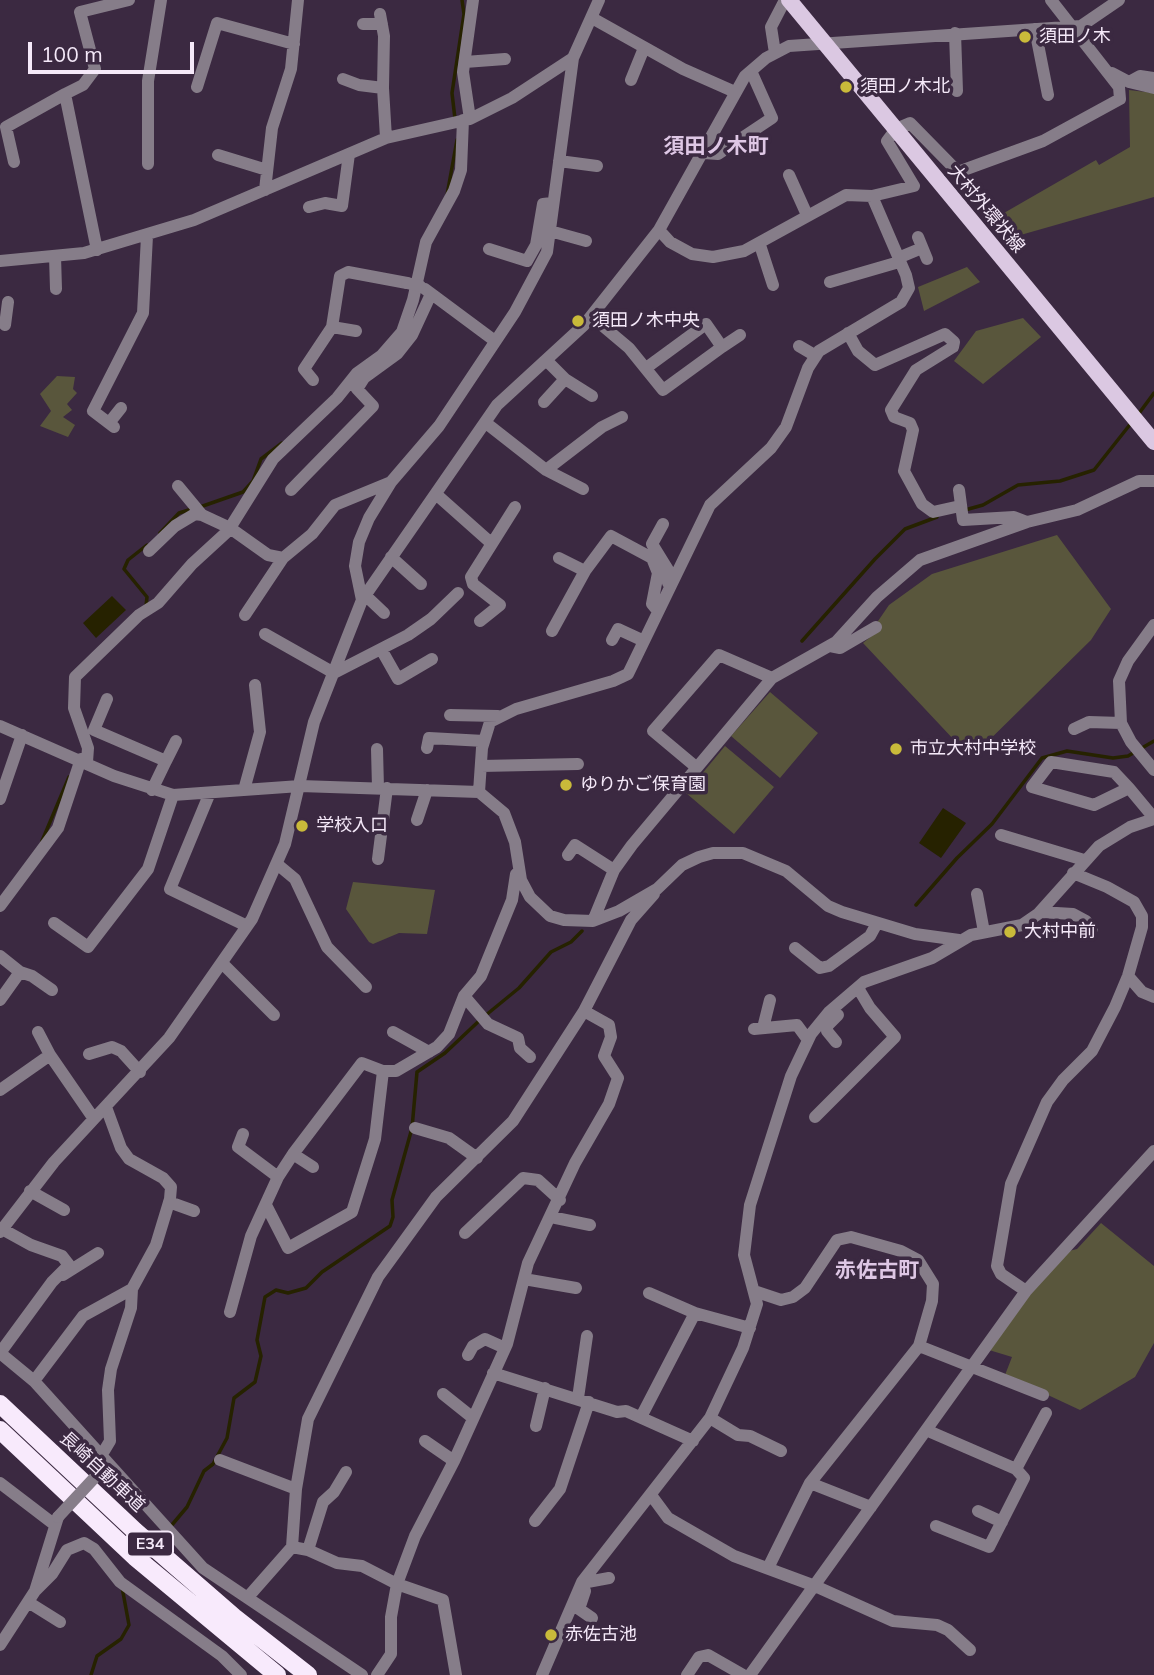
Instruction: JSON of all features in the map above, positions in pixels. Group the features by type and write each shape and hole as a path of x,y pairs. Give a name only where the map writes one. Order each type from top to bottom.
{"highway":[{"name":"長崎自動車道","path":"0,1404 135,1531 234,1617 308,1675"},
{"name":"E34","path":"0,1430 135,1557 277,1675"}],"main road":[{"name":"大村外環状線","path":"787,0 1154,442"}],"street":[{"path":"9,158 6,127 83,85 95,69 80,12 129,0"},
{"path":"148,164 148,81 161,0"},
{"path":"265,190 272,128 284,96 299,0"},
{"path":"0,906 58,828 84,761 88,748 74,708 75,677 139,615 158,603 191,564 230,528 272,459 337,398 357,373 382,355 402,332 413,300 426,242 454,191 461,170 463,72 472,0"},
{"path":"384,613 363,598 355,578 359,542 369,518 391,482 439,426 515,312 547,252 573,58 599,0"},
{"path":"775,53 771,27 787,0"},
{"path":"659,230 670,242 692,254 727,255 760,245 807,215 846,195 872,197 914,186 887,141 896,129 910,123 915,125 958,172 1043,141 1120,99 1119,87 1051,0"},
{"path":"362,1675 204,1569 161,1525 34,1381 0,1353 52,1282 69,1265 62,1256 1,1230 30,1191 169,1038 247,926 277,864 300,786 314,722 363,598 497,405 592,316 659,230 704,153 735,92 751,71 789,46 1081,26 1119,0"},
{"path":"592,18 644,48 735,92"},
{"path":"363,24 381,19 386,138"},
{"path":"197,87 218,23 294,44"},
{"path":"1035,29 1048,95"},
{"path":"955,33 957,91"},
{"path":"631,80 644,48"},
{"path":"0,261 97,250 194,220 386,138 445,122 464,120 512,98 573,58"},
{"path":"465,62 505,60"},
{"path":"1105,69 1129,82 1154,88"},
{"path":"704,153 719,154 772,118 751,71"},
{"path":"1129,82 1140,76 1154,78"},
{"path":"343,79 359,85 383,88"},
{"path":"65,94 97,250"},
{"path":"309,207 325,203 349,207 349,154"},
{"path":"218,155 267,170"},
{"path":"559,161 597,166"},
{"path":"789,175 807,215"},
{"path":"450,715 498,716 628,674 710,505 771,448 786,427 808,368 816,356 848,333 901,302 909,288 872,197"},
{"path":"489,249 527,261 536,245 543,204 552,203"},
{"path":"550,231 586,241"},
{"path":"121,408 112,425 93,411 143,313 146,236"},
{"path":"760,245 773,285"},
{"path":"830,282 898,260 922,248"},
{"path":"55,256 57,289"},
{"path":"313,380 304,369 332,327 340,276 348,272 420,288 495,341"},
{"path":"291,490 373,407 357,389 364,379 405,344 420,288"},
{"path":"5,325 8,302"},
{"path":"592,316 629,348 663,390 740,335"},
{"path":"646,368 706,324 722,347"},
{"path":"332,327 356,331"},
{"path":"848,333 858,351 875,365 945,334 954,342 953,347 916,370 891,410 894,417 910,422 913,430 904,471 922,504 933,512 961,510 1014,517 1027,522"},
{"path":"799,346 816,356"},
{"path":"546,360 565,379 592,396"},
{"path":"544,402 565,379"},
{"path":"546,470 602,427 622,417"},
{"path":"486,423 546,470 583,489"},
{"path":"593,922 614,870 696,767 772,678 829,646 877,597 920,560 1027,522 1077,510 1139,481 1154,481"},
{"path":"245,615 283,558 312,534 335,505 391,482"},
{"path":"178,486 197,510 230,528 268,555 283,558"},
{"path":"959,490 961,510"},
{"path":"437,495 491,543"},
{"path":"480,621 500,605 472,584 471,577 515,508"},
{"path":"149,551 175,526 197,510"},
{"path":"663,524 652,544 668,570 668,587"},
{"path":"552,631 585,571 611,536 652,558 658,573 652,604 657,611"},
{"path":"391,557 421,584"},
{"path":"559,558 585,571"},
{"path":"334,673 431,619 458,593"},
{"path":"829,646 840,648 876,627"},
{"path":"1151,628 1154,647"},
{"path":"1151,628 1128,661 1119,681 1121,723 1131,742 1154,770"},
{"path":"612,640 618,629 644,641"},
{"path":"265,634 334,673"},
{"path":"381,649 398,678 432,659"},
{"path":"696,767 653,731 719,655 772,678"},
{"path":"244,790 260,732 255,685"},
{"path":"107,699 94,730 166,761"},
{"path":"478,792 484,741 490,722 498,716"},
{"path":"1074,729 1089,722 1121,723"},
{"path":"0,726 152,790 173,795 209,795 300,786 478,792 504,813 512,831 522,880 539,908 550,916 564,920 593,922 657,889"},
{"path":"0,799 22,735"},
{"path":"428,738 484,741"},
{"path":"152,790 176,741"},
{"path":"377,749 383,788 378,859"},
{"path":"542,1675 581,1585 710,1418 750,1328 755,1316 754,1291 744,1255 750,1205 790,1076 808,1040 829,1012 858,988 882,974 932,958 959,940 1023,925 1040,912 1084,860 1114,835 1154,818 1129,788 1114,772 1051,762 1032,787 1094,805 1129,788"},
{"path":"481,766 578,764"},
{"path":"417,820 427,790"},
{"path":"54,923 88,947 148,869 173,795"},
{"path":"209,795 170,889 247,926"},
{"path":"1001,835 1084,860"},
{"path":"575,845 614,870"},
{"path":"248,1597 292,1547 296,1489 314,1403 378,1277 399,1251 416,1220 513,1121 584,1011 631,920 682,865 713,853 743,853 786,871 828,906 876,925 959,940"},
{"path":"230,1312 251,1236 278,1177 362,1063 383,1071 396,1071 429,1052 449,1034 464,996 481,976 516,890 517,860"},
{"path":"277,864 295,879 327,947 366,987"},
{"path":"1026,1291 1001,1274 998,1266 1011,1184 1047,1102 1092,1051 1128,976 1142,916 1134,902 1073,873"},
{"path":"977,894 984,932"},
{"path":"1040,912 1073,914 1092,929"},
{"path":"795,947 820,968 829,966 870,936 876,925"},
{"path":"0,956 20,972 32,976 52,990"},
{"path":"222,963 274,1015"},
{"path":"0,1000 20,972"},
{"path":"1128,976 1142,992 1154,996"},
{"path":"816,1118 895,1037 858,988"},
{"path":"464,996 488,1024 518,1038 520,1048 530,1057"},
{"path":"836,1042 827,1031 827,1026 846,1005 845,998"},
{"path":"770,1000 758,1029 797,1025 808,1040"},
{"path":"377,1675 391,1654 391,1617 397,1584 415,1535 454,1461 505,1348 528,1263 560,1200 575,1163 609,1104 618,1077 604,1056 611,1037 609,1025 584,1011"},
{"path":"38,1032 50,1055 94,1119"},
{"path":"393,1032 429,1052"},
{"path":"89,1054 111,1047 121,1051 140,1072"},
{"path":"0,1090 50,1055"},
{"path":"266,1205 288,1248 352,1212 375,1139 383,1071"},
{"path":"31,1596 56,1521 98,1474 105,1460 110,1441 108,1390 111,1369 131,1308 132,1289 156,1245 169,1202 171,1186 163,1178 129,1159 121,1148 106,1107"},
{"path":"415,1128 449,1138 477,1158"},
{"path":"243,1134 238,1147 278,1177"},
{"path":"293,1154 313,1167"},
{"path":"750,1675 1026,1291 1153,1154"},
{"path":"465,1233 523,1178 538,1180 560,1200"},
{"path":"30,1191 64,1210"},
{"path":"169,1202 194,1211"},
{"path":"551,1217 590,1225"},
{"path":"754,1291 781,1300 793,1297 805,1288 837,1240 851,1237 901,1251 918,1260 933,1284 932,1301 919,1346 810,1483 768,1568"},
{"path":"52,1282 98,1253"},
{"path":"524,1279 576,1288"},
{"path":"34,1381 83,1316 132,1289"},
{"path":"649,1293 695,1313 750,1328"},
{"path":"641,1417 695,1313"},
{"path":"535,1521 560,1489 583,1400 587,1336"},
{"path":"468,1354 472,1346 485,1339 505,1348"},
{"path":"919,1346 971,1369 1043,1395"},
{"path":"493,1373 641,1417 693,1441"},
{"path":"536,1426 545,1388"},
{"path":"443,1394 473,1418"},
{"path":"710,1418 738,1435 750,1436 781,1451"},
{"path":"1016,1469 1047,1419"},
{"path":"926,1430 1016,1469 1024,1478 989,1547 936,1526"},
{"path":"425,1441 454,1461"},
{"path":"220,1460 296,1489"},
{"path":"308,1550 323,1502 334,1492 346,1472"},
{"path":"0,1483 56,1521"},
{"path":"810,1483 871,1507"},
{"path":"651,1495 668,1518 734,1556 815,1586 893,1622 937,1625 948,1630 970,1650"},
{"path":"978,1511 1002,1522"},
{"path":"0,1644 31,1596 52,1574 67,1550 84,1543 94,1549 120,1583 222,1656 241,1675"},
{"path":"292,1547 308,1550 337,1563 362,1566 397,1584 443,1600 456,1675"},
{"path":"581,1585 609,1578"},
{"path":"581,1585 586,1592 579,1609 592,1618"},
{"path":"31,1596 60,1622"},
{"path":"687,1675 699,1657 708,1655 743,1675"}],"shaded area":[{"path":"1129,90 1154,93 1154,197 1010,238 997,217 1096,160 1099,165 1130,147"},
{"path":"967,267 980,282 924,311 918,287"},
{"path":"1023,318 1041,337 983,384 954,361 976,331"},
{"path":"57,376 75,377 73,389 77,393 67,404 72,410 63,417 75,425 68,437 40,426 51,411 40,394"},
{"path":"1057,535 1111,609 1091,640 971,758 863,643 879,630 876,624 889,605 932,574"},
{"path":"112,596 126,610 96,638 83,623"},
{"path":"770,692 818,733 780,778 731,736"},
{"path":"725,746 774,787 734,834 686,793"},
{"path":"943,808 966,823 941,858 919,843"},
{"path":"353,882 435,890 427,934 399,933 373,944 369,942 346,909"},
{"path":"1101,1223 1154,1266 1154,1343 1135,1377 1080,1410 1005,1375 1012,1357 989,1350 1029,1292 1065,1252 1077,1249"}],"waterway":[{"path":"455,119 452,93 464,14 462,0"},
{"path":"447,195 457,140"},
{"path":"1137,416 1154,393"},
{"path":"965,510 983,505 1018,485 1060,481 1094,470 1132,422"},
{"path":"200,507 243,492 253,481 261,459 282,443"},
{"path":"160,533 179,513 192,509"},
{"path":"802,641 905,529 937,517"},
{"path":"146,606 147,597 124,569 128,560 147,545"},
{"path":"916,905 957,858 992,824 1042,758 1067,751 1113,758 1128,756 1154,741"},
{"path":"42,841 69,777"},
{"path":"486,1015 519,988 551,952 571,942 582,931"},
{"path":"171,1526 187,1507 204,1471 213,1464 227,1438 234,1398 255,1382 261,1356 257,1340 265,1297 276,1290 288,1293 306,1288 322,1272 390,1226 393,1217 392,1200 412,1128 417,1072 445,1053 480,1020"},
{"path":"91,1675 97,1656 121,1639 129,1625 122,1587"}],"place":[{"name":"須田ノ木","path":"1025,37"},
{"name":"須田ノ木北","path":"846,87"},
{"name":"須田ノ木中央","path":"578,321"},
{"name":"市立大村中学校","path":"896,749"},
{"name":"ゆりかご保育園","path":"566,785"},
{"name":"学校入口","path":"302,826"},
{"name":"大村中前","path":"1010,932"},
{"name":"赤佐古池","path":"551,1635"}],"district":[{"name":"須田ノ木町","path":"716,147"},
{"name":"赤佐古町","path":"877,1271"}]}
